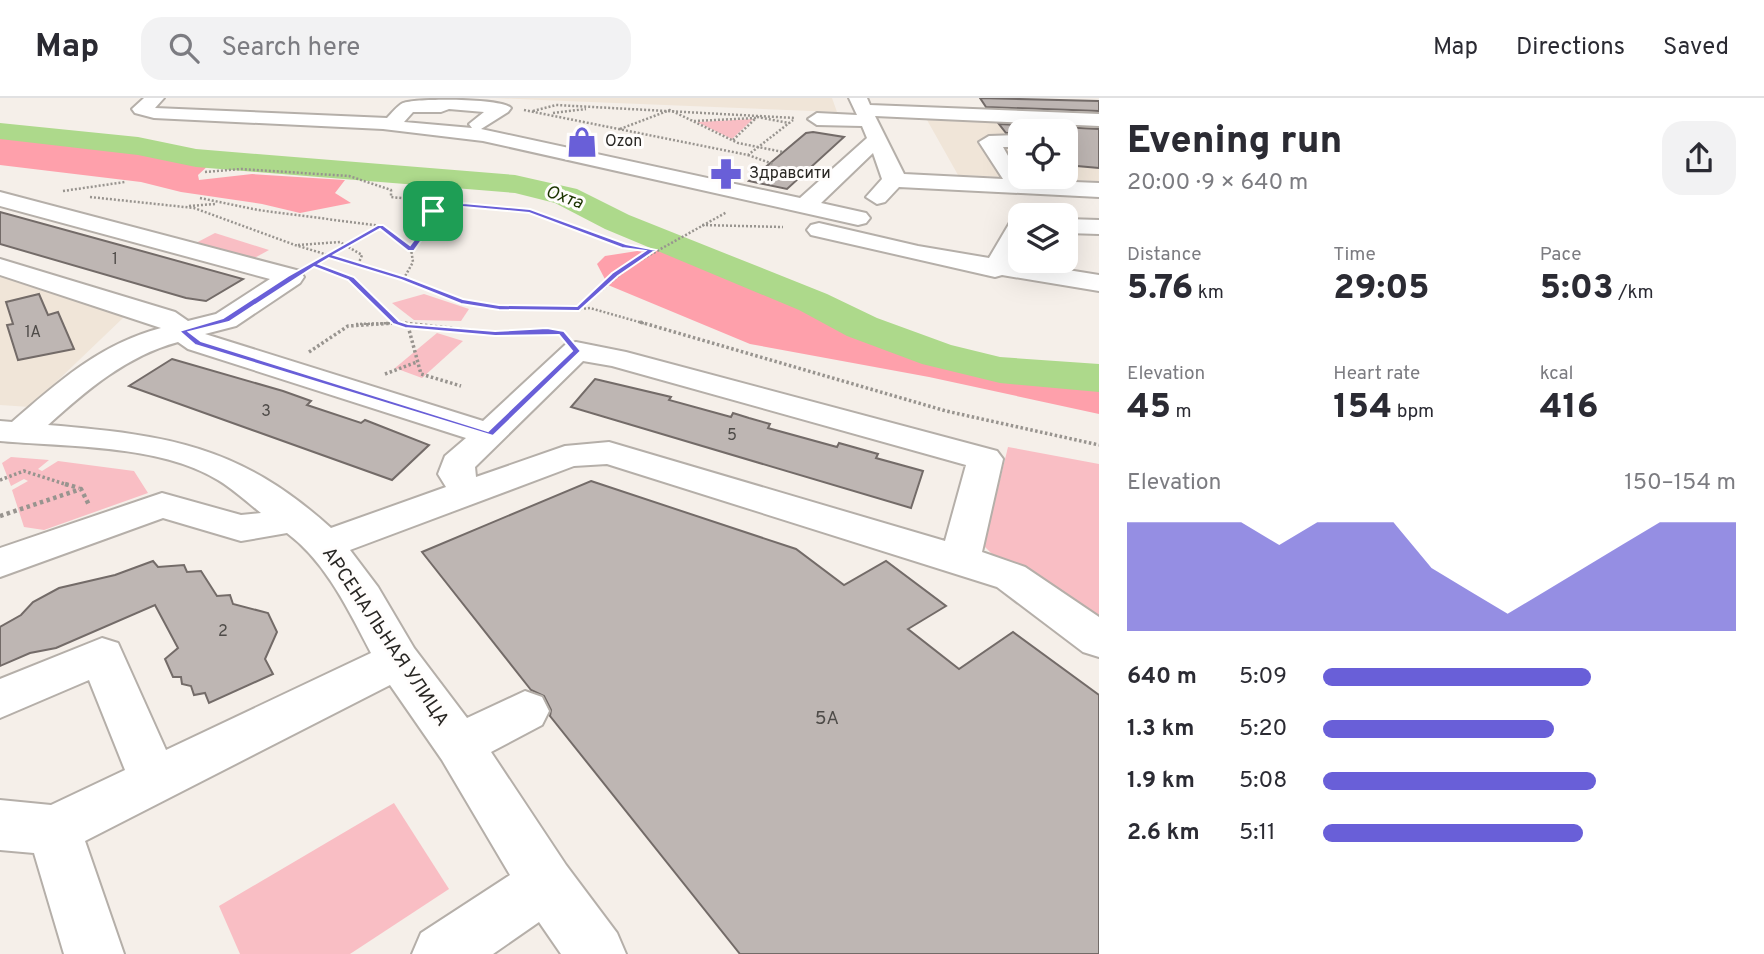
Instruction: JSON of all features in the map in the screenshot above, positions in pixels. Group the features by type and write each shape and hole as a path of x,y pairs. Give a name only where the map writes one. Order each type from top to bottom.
{"street":[{"path":"155,98 141,109 154,113 392,124"},
{"path":"425,130 445,103"},
{"path":"478,124 502,108 445,103 408,107 390,128 483,135 797,220 850,227 995,269 1099,283"},
{"path":"797,220 866,117"},
{"path":"850,227 893,180 893,174 866,117"},
{"path":"817,119 866,117 1099,120"},
{"path":"1008,141 989,142 1008,166"},
{"path":"1078,175 1099,176"},
{"path":"893,180 1008,176"},
{"path":"1078,186 1099,190"},
{"path":"0,199 291,277"},
{"path":"1078,226 1099,227"},
{"path":"995,269 1008,245"},
{"path":"0,267 164,318 198,343 489,434"},
{"path":"9,432 82,378 139,343 226,320 291,277"},
{"path":"468,492 456,474 458,464 576,351 615,358 985,459 960,559"},
{"name":"АРСЕНАЛЬНАЯ УЛИЦА","path":"9,432 137,443 181,453 229,471 292,516 325,545 363,598 398,660 459,745 546,884 596,954"},
{"path":"325,545 577,454 608,453 960,559 1011,578 1099,640"},
{"path":"0,563 162,505 229,471"},
{"path":"162,505 241,528 257,528 292,516"},
{"path":"0,699 102,655 154,780"},
{"path":"0,825 54,830 398,660"},
{"path":"459,745 525,712"},
{"path":"54,830 94,954"},
{"path":"442,954 546,884"}],"path":[{"path":"533,111 548,105 796,118 748,155"},
{"path":"544,114 597,107"},
{"path":"528,110 748,155 774,164"},
{"path":"620,129 670,110 738,143 781,151 766,162"},
{"path":"733,140 757,116"},
{"path":"693,121 757,116 790,123"},
{"path":"591,123 598,120"},
{"path":"727,151 738,143"},
{"path":"205,172 241,170 349,176 391,190 391,197 530,211 624,246 652,250"},
{"path":"74,195 61,192 125,182"},
{"path":"86,197 194,208 295,245 404,278 461,301 499,308 590,308 946,411 1099,445"},
{"path":"200,198 381,226 411,249 413,262 404,278"},
{"path":"411,249 429,224 433,211 432,202"},
{"path":"175,207 223,203"},
{"path":"433,211 463,205"},
{"path":"579,309 615,275 652,250 728,211"},
{"path":"761,221 797,220"},
{"path":"701,225 797,220"},
{"path":"291,277 381,226"},
{"path":"295,245 335,240 349,243 362,255 358,265"},
{"path":"313,264 351,279 396,323"},
{"path":"285,370 345,325 364,321 495,333 547,330 561,333 576,351"},
{"path":"408,326 421,373 461,386"},
{"path":"0,480 24,471 81,488 100,527"},
{"path":"0,516 81,488"}],"shaded area":[{"path":"495,98 832,98 837,112 541,100"},
{"path":"753,119 732,139 697,122"},
{"path":"927,120 1008,123 1008,177 958,175"},
{"path":"1078,126 1099,127 1099,181 1078,180"},
{"path":"0,135 211,163 198,175 199,180 252,174 345,180 335,193 351,203 300,213 262,204 181,192 141,182 0,165"},
{"path":"215,233 269,250 249,261 192,245"},
{"path":"663,247 769,289 909,352 997,372 1099,382 1099,414 929,377 750,344 608,285 597,264 605,256"},
{"path":"0,276 125,316 30,407 0,405"},
{"path":"424,294 469,309 461,321 414,320 392,303"},
{"path":"437,333 463,341 422,378 395,368"},
{"path":"1008,447 1099,464 1099,629 1001,563 984,546"},
{"path":"11,457 49,460 38,469 42,471 58,461 134,471 148,493 44,530 24,527 12,490 28,481 24,479 11,486 2,463"},
{"path":"394,803 449,889 350,954 240,954 219,906"}],"building":[{"path":"980,98 1099,101 1099,111 986,107"},
{"path":"999,124 1008,124 1006,133"},
{"path":"1078,128 1099,129 1099,168 1078,166"},
{"path":"806,133 844,137 787,189 749,181"},
{"path":"0,212 243,279 206,301 186,298 0,244"},
{"path":"39,294 48,315 58,312 74,349 18,360 7,325 13,324 6,302"},
{"path":"172,359 283,391 311,401 307,405 361,423 365,420 429,445 392,480 129,386"},
{"path":"595,379 671,397 669,400 731,417 733,413 770,424 768,428 837,447 839,443 878,454 876,458 923,471 911,508 571,407"},
{"path":"591,481 796,549 844,585 886,561 946,606 908,629 959,669 1013,632 1099,695 1099,954 740,954 550,716 551,710 544,696 531,690 422,552"},
{"path":"153,561 158,567 184,565 187,572 201,571 217,596 230,595 233,604 268,613 277,632 265,659 273,674 209,703 205,693 194,695 191,686 182,684 181,677 173,677 165,659 178,648 155,605 56,648 30,653 0,666 0,627 21,615 33,602 59,588 115,575"}],"waterway":[{"name":"Охта","path":"0,131 138,146 196,158 515,184 566,196 617,222 813,302 862,327 937,355 1000,370 1099,378"}],"place":[{"name":"Ozon","path":"582,142"},
{"name":"Здравсити","path":"726,174"}],"route":[{"path":"433,211 429,224 411,249 381,226 349,243 328,256 313,264 351,279 396,323 495,333 547,330 561,333 576,351 489,434 198,343 183,331 226,320 291,277 318,261 328,256 404,278 461,301 499,308 579,309 615,275 652,250 624,246 530,211 463,205 433,211"}]}
